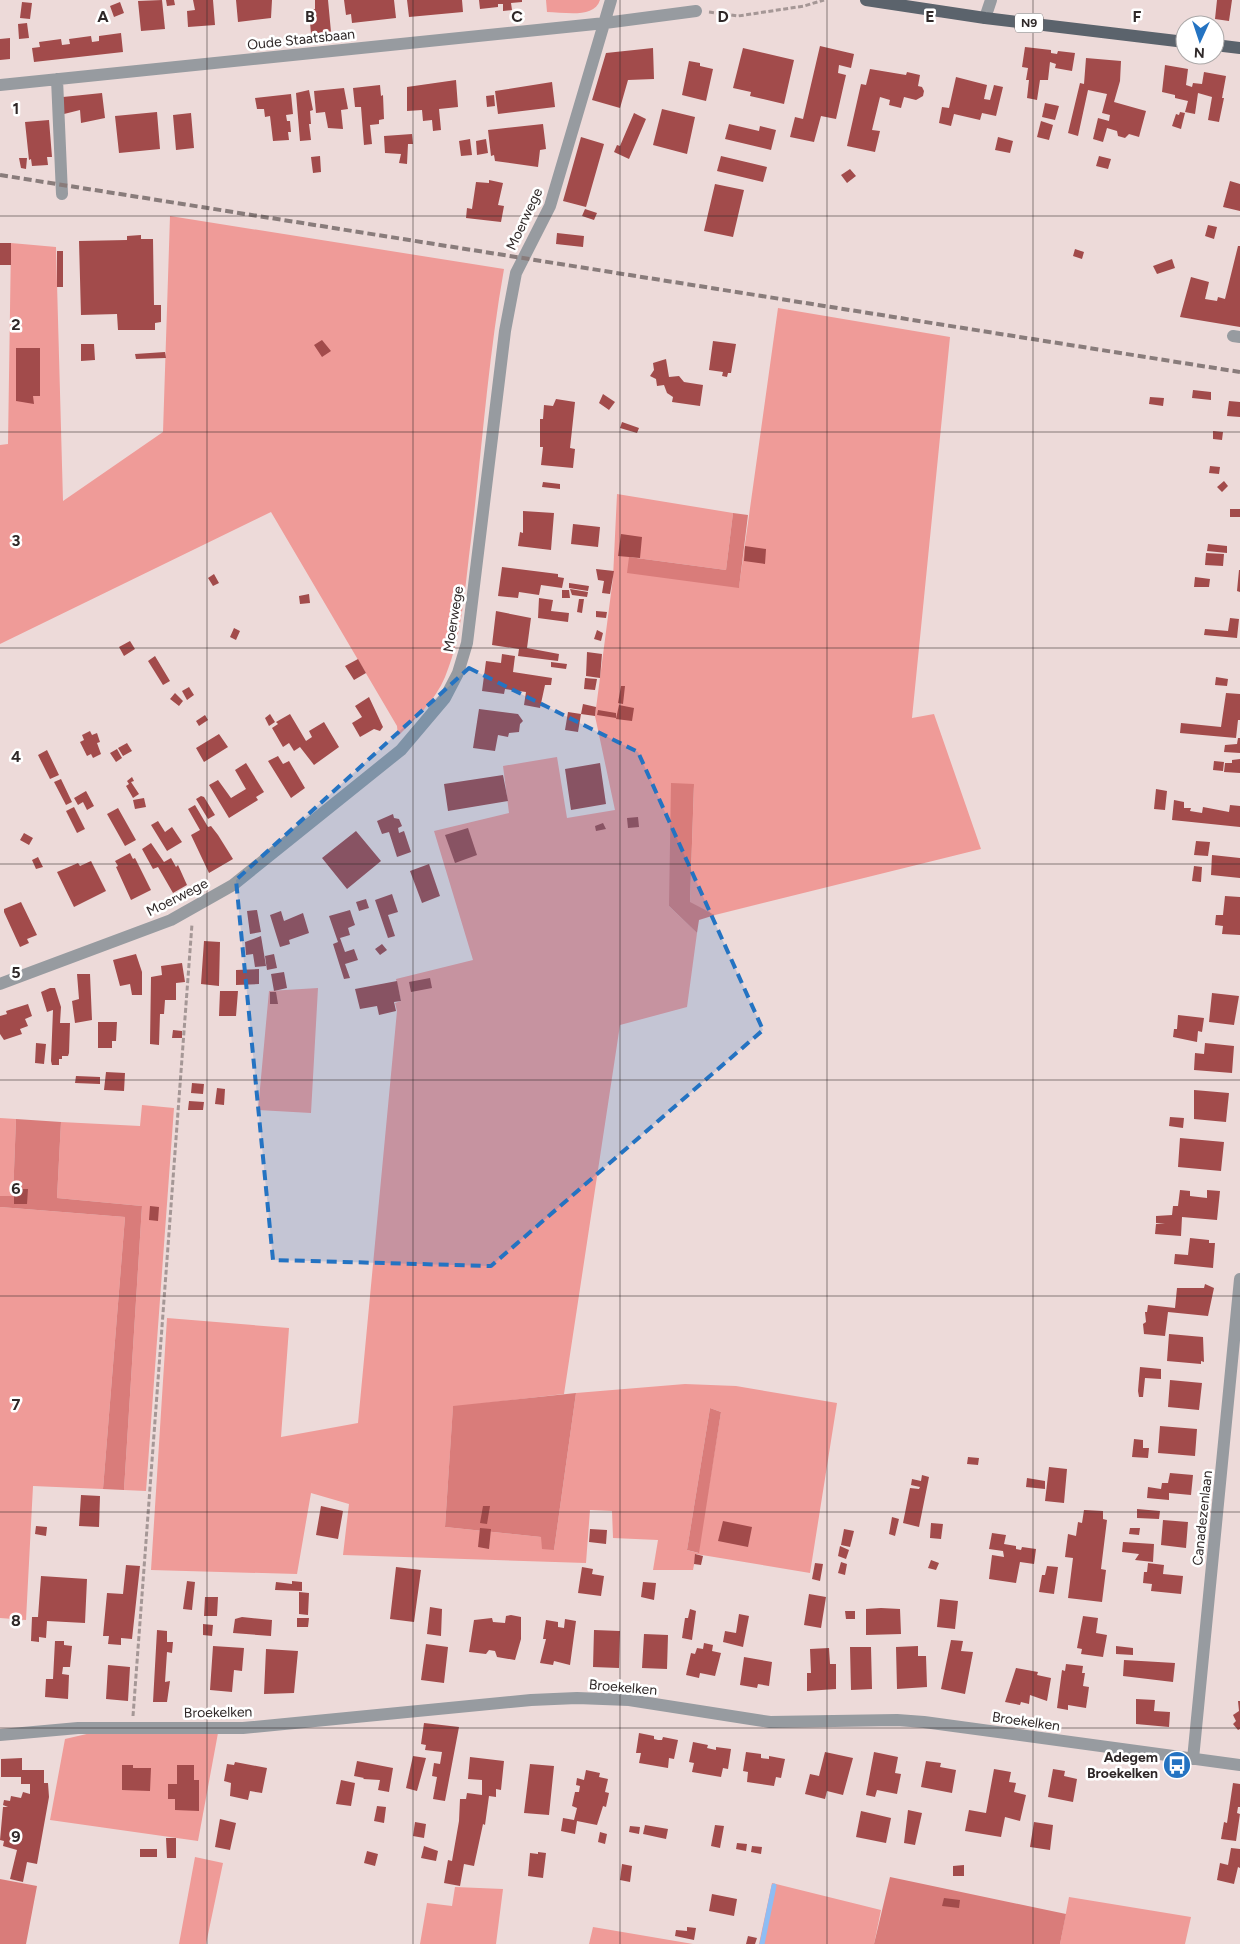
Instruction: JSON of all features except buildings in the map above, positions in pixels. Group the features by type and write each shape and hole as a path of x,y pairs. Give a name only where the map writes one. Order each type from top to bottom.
{"main road":[{"name":"N9","path":"866,0 985,18 1175,41"},
{"path":"1225,46 1240,48"}],"street":[{"path":"605,23 611,0"},
{"path":"985,18 991,0"},
{"name":"Oude Staatsbaan","path":"0,85 605,23 696,11"},
{"name":"Moerwege","path":"0,984 73,959 171,920 233,885 401,750 445,698 458,672 467,643 505,331 513,284 526,249 550,206 605,23"},
{"path":"57,79 62,194"},
{"name":"Canadezenlaan","path":"1193,1759 1240,1279"},
{"name":"Broekelken","path":"0,1735 78,1728 133,1726 243,1728 531,1700 577,1698 629,1700 770,1722 897,1720 924,1722 1240,1765"}],"path":[{"path":"696,11 738,16 804,6 824,0"},
{"path":"133,1726 194,908"}],"highlighted area":[{"path":"469,668 638,752 763,1030 491,1266 273,1260 236,880"}],"shaded area":[{"path":"546,0 600,0 592,10 570,13 547,12"},
{"path":"170,216 504,269 489,371 460,627 451,661 441,686 424,709 398,736 397,726 271,512 0,644 0,445 8,444 11,243 56,247 63,501 163,432"},
{"path":"778,308 950,337 912,718 934,714 981,849 715,915 690,903 694,784 669,906 697,933 687,1007 620,1025 564,1394 453,1407 445,1527 541,1537 554,1550 576,1393 685,1384 736,1386 837,1403 810,1573 696,1554 693,1570 653,1570 658,1540 613,1538 612,1511 590,1510 586,1563 343,1555 349,1504 311,1493 297,1574 151,1570 167,1318 289,1328 281,1437 358,1423 397,1011 395,1003 401,1001 396,979 473,960 434,831 509,813 503,766 557,757 567,818 615,810 595,716 613,578 617,494 733,513 726,570 629,557 739,587","holes":["710,1408 721,1412 698,1553 687,1550"]},
{"path":"733,513 748,515 739,588 627,573 629,557 726,570"},
{"path":"671,783 694,784 690,902 715,915 699,920 697,933 669,906"},
{"path":"318,988 311,1113 258,1110 269,991"},
{"path":"142,1105 174,1108 146,1491 124,1490 142,1206 57,1198 61,1122 140,1126"},
{"path":"0,1118 16,1119 13,1197 0,1196"},
{"path":"16,1119 61,1122 57,1198 142,1206 124,1490 103,1489 125,1217 0,1207 0,1196 13,1196"},
{"path":"0,1207 125,1217 103,1489 33,1486 26,1620 0,1618"},
{"path":"576,1393 554,1550 542,1549 541,1537 445,1527 453,1406"},
{"path":"710,1408 721,1412 699,1553 687,1550"},
{"path":"91,1733 218,1733 198,1841 50,1820 65,1739"},
{"path":"195,1857 223,1863 206,1944 179,1944"},
{"path":"890,1877 1066,1914 1060,1944 874,1944"},
{"path":"0,1879 37,1886 26,1944 0,1944"},
{"path":"772,1883 881,1910 874,1944 759,1944"},
{"path":"455,1887 503,1889 496,1944 420,1944 427,1903 452,1906"},
{"path":"1069,1897 1191,1917 1185,1944 1060,1944"},
{"path":"593,1927 693,1944 589,1944"}],"waterway":[{"path":"762,1944 774,1886"}],"railway":[{"path":"0,175 1240,372"}],"place":[{"name":"Adegem Broekelken","path":"1177,1765"}]}
